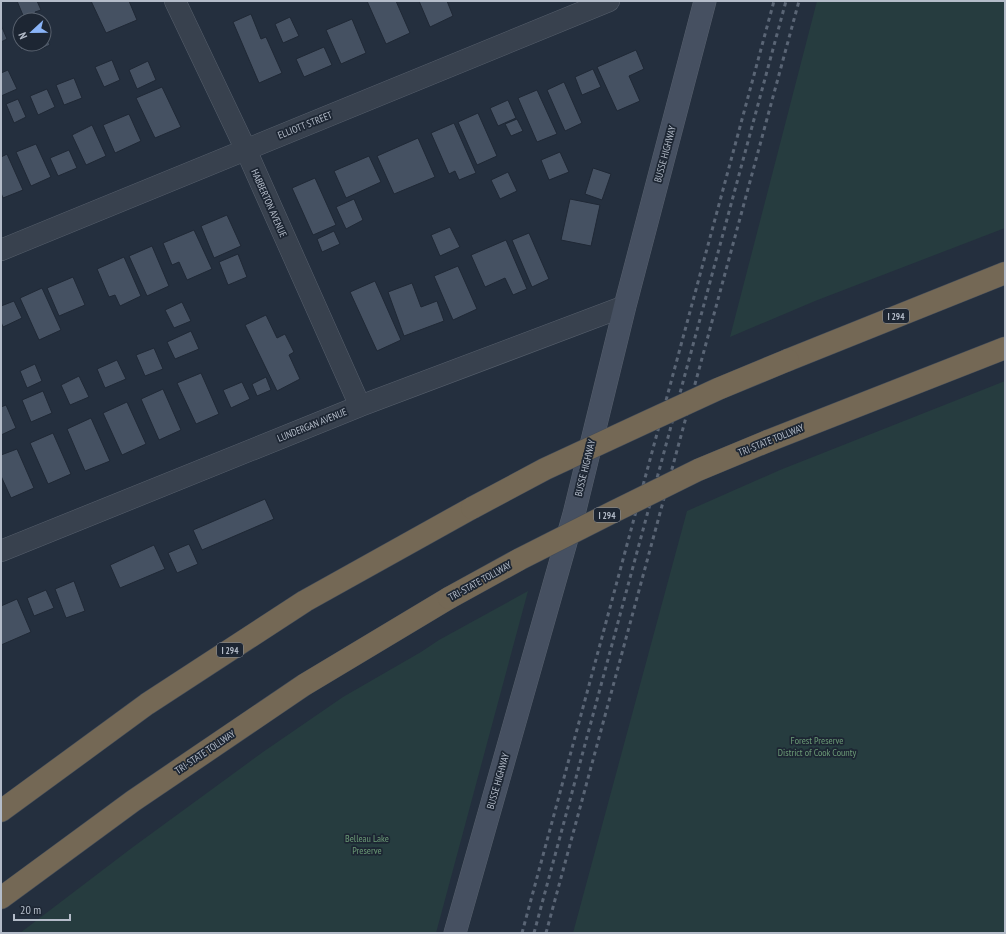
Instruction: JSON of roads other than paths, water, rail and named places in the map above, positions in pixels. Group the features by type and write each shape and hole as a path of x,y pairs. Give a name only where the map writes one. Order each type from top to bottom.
{"highway":[{"name":"I 294","path":"1,811 147,704 305,600 472,508 545,469 718,389 1005,273"},
{"name":"TRI-STATE TOLLWAY","path":"1,898 133,801 298,690 449,598 520,559 698,470 1005,348"}],"main road":[{"name":"BUSSE HIGHWAY","path":"455,933 574,514 625,306 704,1"}],"street":[{"name":"HABBERTON AVENUE","path":"175,1 246,150 360,406"},
{"name":"ELLIOTT STREET","path":"1,250 609,1"},
{"name":"LUNDERGAN AVENUE","path":"1,551 360,406 625,306"}],"railway":[{"path":"522,933 774,1"},
{"path":"534,933 786,1"},
{"path":"546,933 799,1"}],"park label":[{"name":"Forest Preserve District of Cook County","path":"817,746"},
{"name":"Belleau Lake Preserve","path":"367,844"}]}
